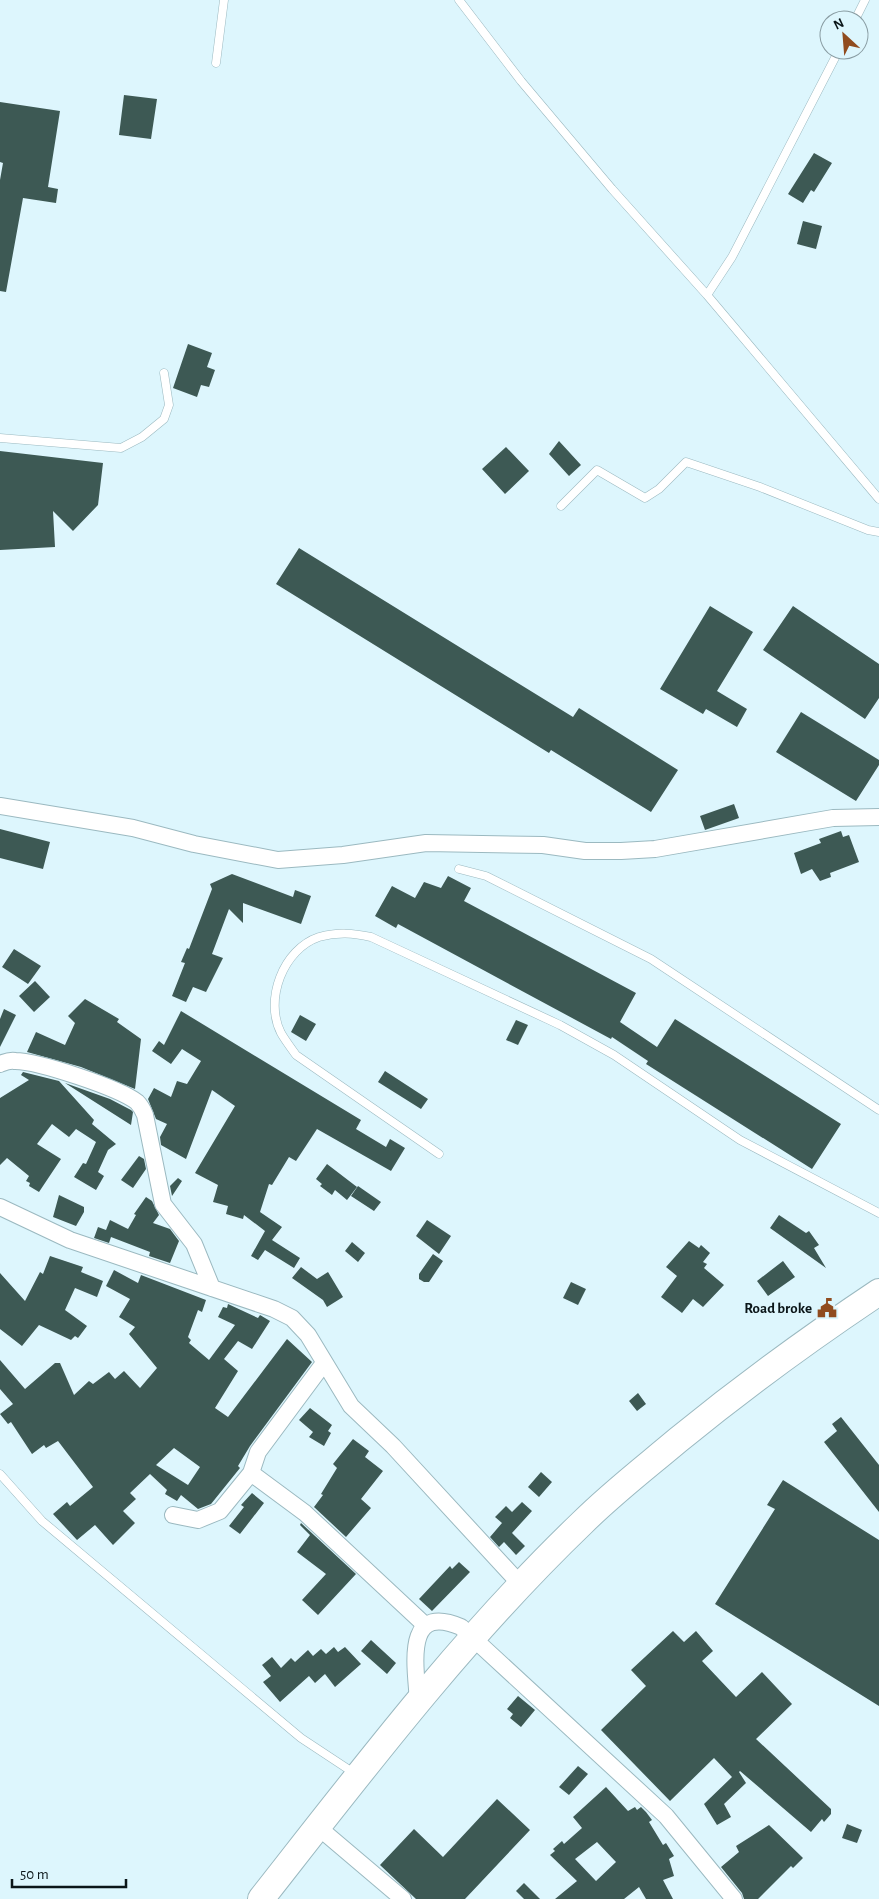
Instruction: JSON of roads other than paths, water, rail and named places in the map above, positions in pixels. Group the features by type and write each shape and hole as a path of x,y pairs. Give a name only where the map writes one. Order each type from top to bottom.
{"highway":[{"path":"261,1899 418,1702 521,1585 583,1522 655,1459 758,1377 879,1292"}],"street":[{"path":"0,806 133,828 194,844 278,860 343,855 426,843 543,845 585,850 654,849 834,818 879,817"},
{"path":"0,1064 7,1061 20,1061 75,1075 129,1097 140,1106 145,1115 163,1204 194,1244 212,1288"},
{"path":"0,1207 70,1240 274,1309 292,1318 308,1335 351,1406 393,1446 521,1585"},
{"path":"173,1515 198,1520 220,1511 251,1474 258,1452 324,1363"},
{"path":"251,1474 305,1514 425,1625"},
{"path":"418,1702 415,1653 417,1638 425,1625 435,1620 448,1621 461,1627 666,1816 734,1899"},
{"path":"318,1827 404,1899"}],"lane":[{"path":"216,63 224,0"},
{"path":"459,0 521,81 612,189 707,295 879,499"},
{"path":"707,295 732,257 834,60"},
{"path":"0,438 121,448 142,437 164,419 169,405 164,373"},
{"path":"561,506 597,470 646,498 659,489 686,462 760,487 868,530 879,532"},
{"path":"459,870 486,876 652,959 879,1110"},
{"path":"439,1154 296,1055 280,1032 274,1005 279,978 294,954 317,938 344,932 372,936 560,1025 614,1055 740,1140 879,1213"},
{"path":"0,1474 42,1521 301,1738 358,1776"}],"place":[{"name":"Road broke","path":"827,1308"}]}
